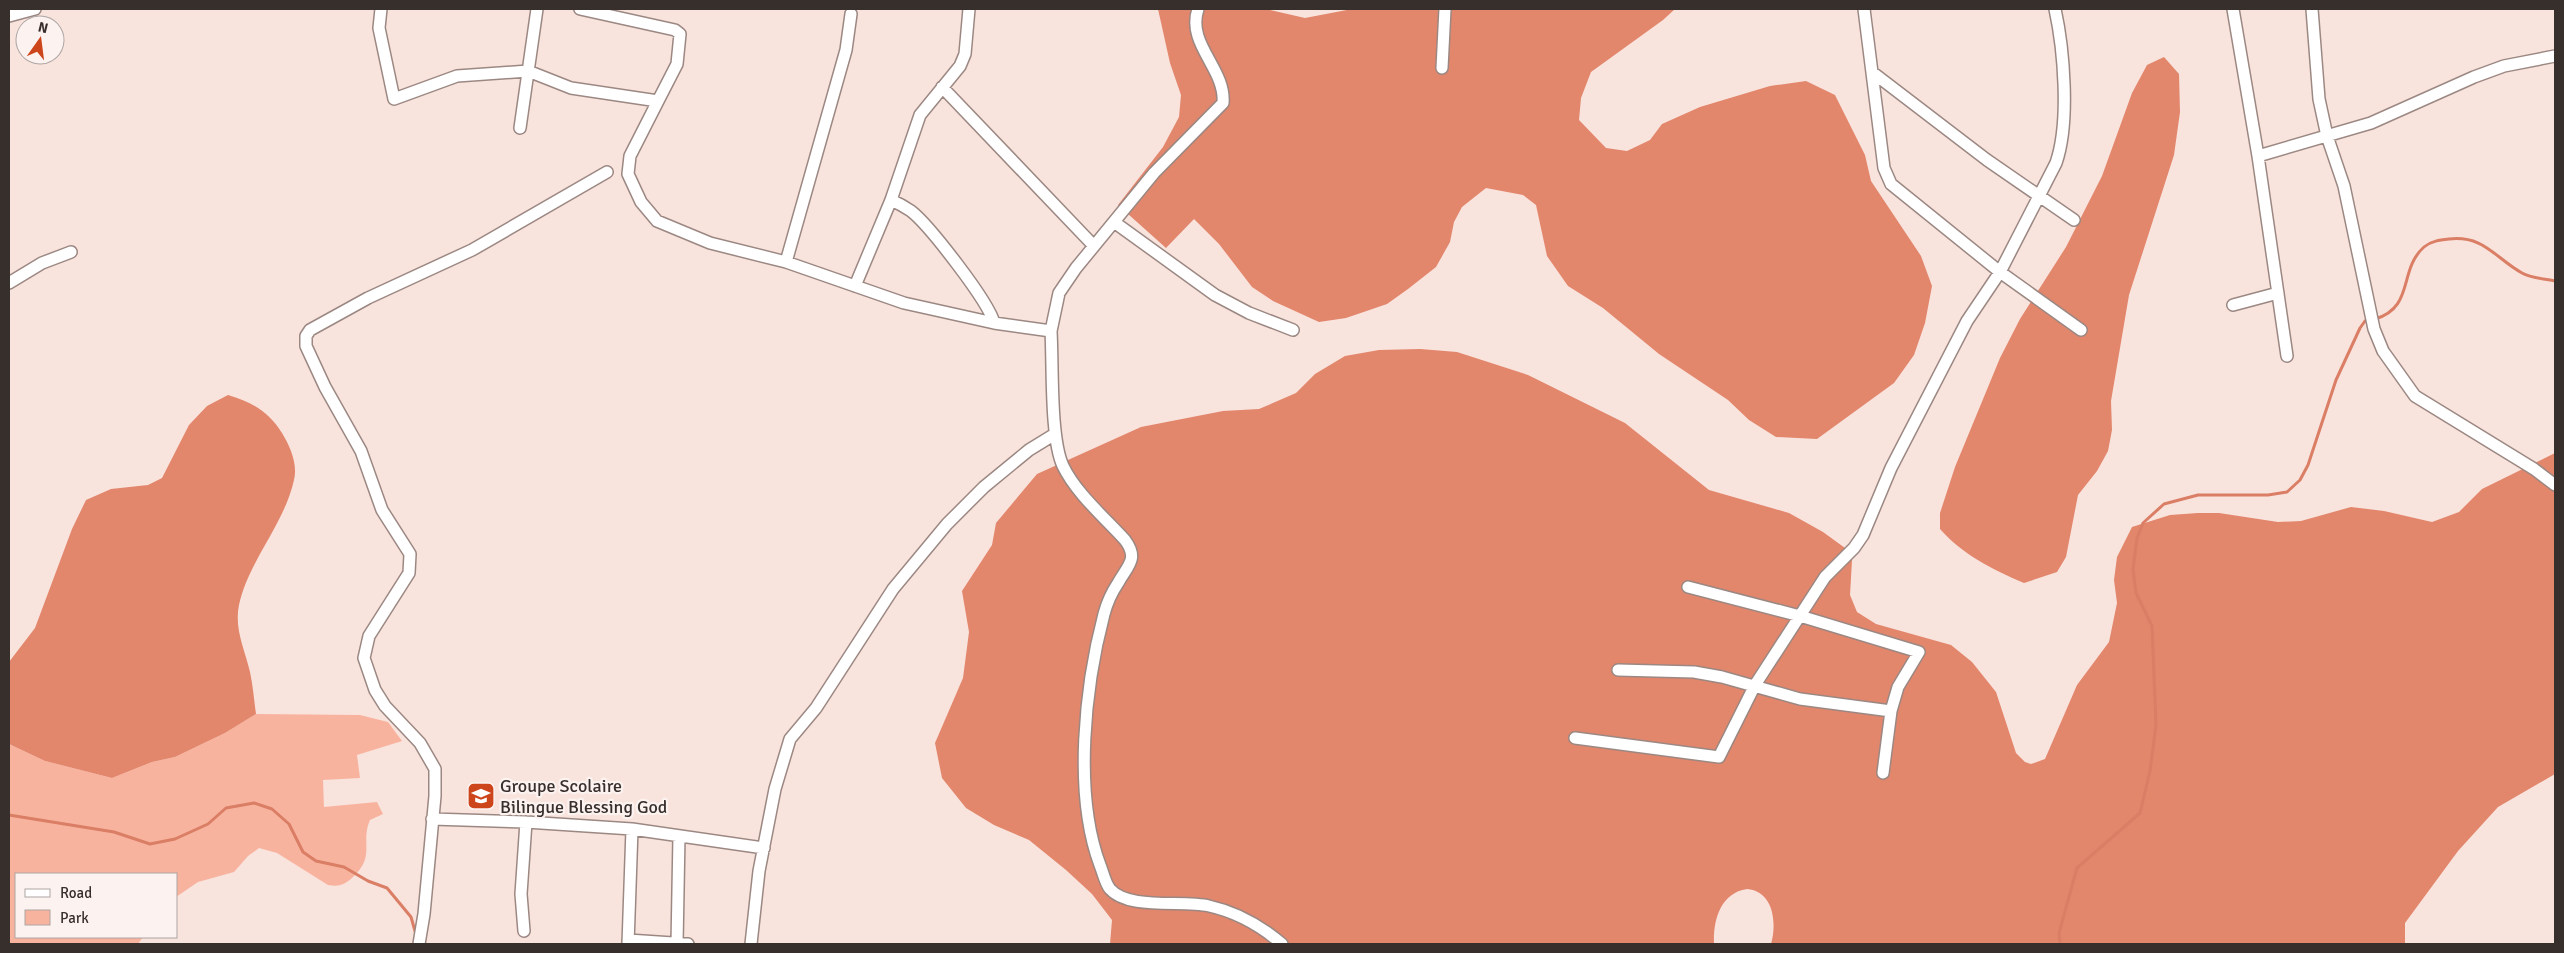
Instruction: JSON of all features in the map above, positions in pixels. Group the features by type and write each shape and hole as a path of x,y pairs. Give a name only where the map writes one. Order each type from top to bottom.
{"street":[{"path":"9,16 34,9"},
{"path":"381,9 378,28 394,99 457,76 528,71 570,88 658,101"},
{"path":"520,128 537,9"},
{"path":"580,9 675,30 680,34 676,64 630,156 628,174 641,202 656,220 710,243 786,262 904,303 994,323 1051,331"},
{"path":"855,286 891,200 920,115 960,66 965,54 969,9"},
{"path":"1198,9 1195,30 1220,80 1224,91 1223,103 1154,173 1094,246 1059,293 1051,331 1055,434 1063,466 1080,490 1131,548 1132,559 1118,582 1104,614 1097,642 1084,743 1087,800 1095,852 1109,888 1119,896 1158,904 1187,902 1210,906 1245,919 1270,933 1282,944"},
{"path":"1442,68 1444,9"},
{"path":"1864,9 1884,168 1891,184 2000,272 2081,330"},
{"path":"1575,738 1719,757 1755,685 1825,577 1854,548 1862,535 1891,468 1967,321 2000,272 2056,163 2064,130 2060,31 2055,9"},
{"path":"2233,9 2258,156 2287,356"},
{"path":"2312,9 2319,98 2327,136 2344,186 2374,330 2383,351 2415,396 2534,468 2555,485"},
{"path":"786,262 846,50 851,14"},
{"path":"2258,156 2371,123 2474,77 2504,66 2555,56"},
{"path":"1872,72 2039,197 2074,220"},
{"path":"942,87 1094,246"},
{"path":"419,944 424,914 434,769 420,743 385,706 375,690 364,658 369,636 409,573 410,554 382,510 361,451 324,387 306,346 306,336 310,330 368,298 472,250 607,172"},
{"path":"891,200 911,211 933,233 987,306 994,323"},
{"path":"1114,222 1216,295 1249,313 1293,330"},
{"path":"9,283 42,263 71,252"},
{"path":"2233,305 2278,293"},
{"path":"751,944 764,848 775,789 790,739 816,708 892,589 947,524 984,487 1029,450 1055,434"},
{"path":"1688,587 1800,616 1919,652 1898,687 1891,711 1883,773"},
{"path":"1618,670 1694,672 1755,685 1800,698 1891,711"},
{"path":"432,819 526,822 632,829 764,848"},
{"path":"524,931 521,894 526,822"},
{"path":"632,829 628,942 681,944 679,836"}],"green space":[{"path":"256,714 360,715 388,722 402,741 357,755 360,778 323,780 324,807 377,802 383,814 370,820 366,836 366,856 360,869 353,877 341,885 328,885 277,853 259,848 248,856 234,872 198,882 178,896 178,873 15,873 15,938 142,938 138,944 9,944 9,744 45,761 112,778 152,762 175,757 225,733"}],"shaded area":[{"path":"1158,9 1266,9 1305,18 1352,9 1675,9 1663,20 1591,72 1581,98 1579,120 1606,148 1627,151 1650,140 1662,124 1700,107 1770,86 1806,81 1835,95 1865,155 1871,181 1921,256 1932,286 1925,323 1914,355 1894,383 1817,439 1776,437 1749,420 1728,400 1659,354 1603,308 1568,286 1547,256 1536,205 1523,195 1486,188 1462,207 1454,222 1450,242 1436,267 1387,304 1346,318 1319,322 1273,301 1252,287 1219,244 1194,219 1166,248 1118,205 1163,147 1179,117 1181,95 1170,63"},
{"path":"2164,57 2179,74 2180,112 2174,155 2129,295 2111,401 2112,430 2108,451 2097,471 2078,495 2066,557 2057,572 2024,583 1990,567 1958,546 1940,529 1940,513 1955,467 2000,358 2020,319 2066,247 2102,176 2132,93 2147,65"},
{"path":"1420,349 1457,352 1528,375 1625,423 1709,490 1789,513 1823,532 1845,548 1852,560 1850,595 1857,612 1876,624 1951,645 1972,662 1996,692 2016,753 2025,762 2031,764 2045,759 2077,685 2109,642 2117,603 2114,580 2117,557 2132,527 2170,515 2198,513 2219,513 2278,522 2301,521 2351,507 2384,511 2432,522 2459,512 2482,489 2555,453 2555,774 2498,807 2458,851 2405,923 2405,944 1771,944 1774,927 1768,902 1756,891 1747,889 1730,896 1724,902 1715,926 1714,944 1110,944 1112,920 1092,894 1029,840 994,825 966,808 942,778 935,743 963,678 969,632 962,591 992,545 996,523 1037,474 1141,427 1223,411 1259,409 1296,393 1315,374 1345,356 1379,350"},
{"path":"228,395 245,401 271,419 288,444 293,455 295,468 294,480 283,512 250,573 239,605 239,631 250,672 256,714 225,733 175,757 152,762 112,778 45,761 9,744 9,662 35,628 72,529 86,500 111,489 148,485 162,478 189,425 207,406"}],"waterway":[{"path":"2375,319 2388,313 2396,306 2416,256 2424,247 2439,240 2461,239 2480,244 2526,275 2555,281"},
{"path":"2060,944 2059,933 2077,868 2140,813 2150,771 2156,725 2152,626 2136,593 2133,569 2137,538 2143,523 2164,504 2198,495 2268,495 2287,492 2300,480 2308,465 2336,380 2360,328 2365,321 2369,320"},
{"path":"9,815 114,832 150,844 175,839 208,824 226,808 254,803 272,809 289,824 303,852 316,861 344,867 368,881 387,888 411,917 417,938"}],"place":[{"name":"Groupe Scolaire Bilingue Blessing God","path":"481,796"}]}
